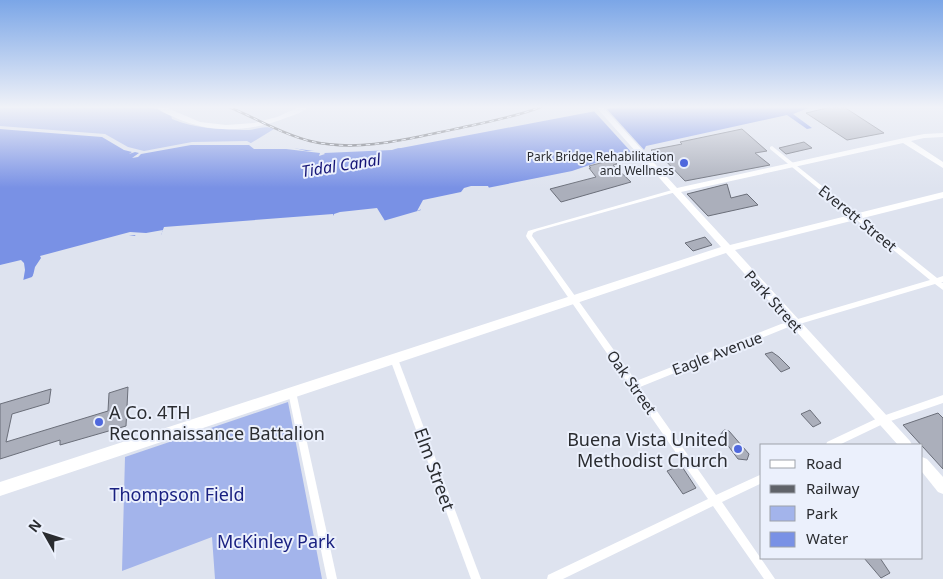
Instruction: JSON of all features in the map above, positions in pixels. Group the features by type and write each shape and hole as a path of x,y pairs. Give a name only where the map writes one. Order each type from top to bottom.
{"street":[{"name":"Park Street","path":"623,134 905,444"},
{"path":"674,191 904,140 943,135"},
{"path":"904,140 943,166"},
{"name":"Everett Street","path":"772,148 856,217 939,280 943,287"},
{"name":"Oak Street","path":"674,191 535,230 529,234 530,239 635,385 770,579"},
{"path":"0,490 727,249 943,195"},
{"name":"Eagle Avenue","path":"635,385 794,324 939,280"},
{"name":"Elm Street","path":"394,359 476,579"},
{"path":"292,392 332,579"},
{"path":"832,444 883,420 943,399"},
{"path":"923,464 943,486"},
{"path":"552,579 760,479"}],"green space":[{"path":"40,134 266,134 251,143 142,152"},
{"name":"Thompson Field","path":"288,402 322,579 215,579 212,537 122,571 125,457"}],"water":[{"name":"Tidal Canal","path":"0,134 105,135 128,149 142,152 192,143 245,142 256,147 284,147 322,152 401,148 475,134 700,134 646,146 644,150 622,154 572,171 487,188 420,207 421,210 383,221 377,210 334,216 333,214 164,227 161,235 129,236 42,260 32,277 23,280 20,265 0,270"}],"pier":[{"path":"64,134 105,134 128,147 144,151 192,142 247,141 256,146 287,146 306,151 401,147 392,150 324,153 319,156 320,153 286,149 254,149 249,145 191,145 141,154 138,157 132,158 139,153 129,154 132,152 124,150 102,137"},
{"path":"615,134 630,134 646,152 633,154"},
{"path":"488,186 489,188 467,197 432,205 417,211 423,200 461,192 464,188"},
{"path":"377,208 385,221 382,221 376,211 335,218 334,216 334,214 340,212"},
{"path":"163,230 160,238 145,240 135,235 129,236 129,239 121,242 44,262 36,278 32,280 35,267 41,258 40,256 130,232 146,233"},
{"path":"21,260 24,263 25,270 23,282 19,280 18,268 0,272 0,265"}],"building":[{"path":"718,134 748,134 767,151 755,153 770,165 685,181 660,155 656,155 651,150 682,144 680,142"},
{"path":"838,134 879,134 847,140"},
{"path":"804,142 812,148 786,154 779,148"},
{"path":"612,160 617,164 613,165 631,182 561,202 550,189 596,177 589,166"},
{"path":"727,184 731,198 747,194 758,205 708,216 687,194"},
{"path":"705,237 712,245 693,251 685,243"},
{"path":"772,352 790,368 781,372 765,354"},
{"name":"A Co. 4TH Reconnaissance Battalion","path":"128,387 126,426 60,445 60,440 0,459 0,404 51,389 49,403 12,414 6,442 108,411 109,393"},
{"path":"810,410 821,423 813,427 801,414"},
{"path":"938,413 943,418 943,469 923,447 923,444 920,444 903,425"},
{"name":"Buena Vista United Methodist Church","path":"724,430 729,431 749,454 747,460 738,459 720,435"},
{"path":"681,465 696,488 683,494 667,471"},
{"path":"865,559 881,559 890,573 881,578"}],"railway":[{"path":"289,134 310,141 348,145 385,143 432,134"}],"place":[{"name":"Park Bridge Rehabilitation and Wellness","path":"684,163"},
{"name":"A Co. 4TH Reconnaissance Battalion","path":"99,422"},
{"name":"Buena Vista United Methodist Church","path":"738,449"}],"park label":[{"name":"McKinley Park","path":"276,541"}]}
